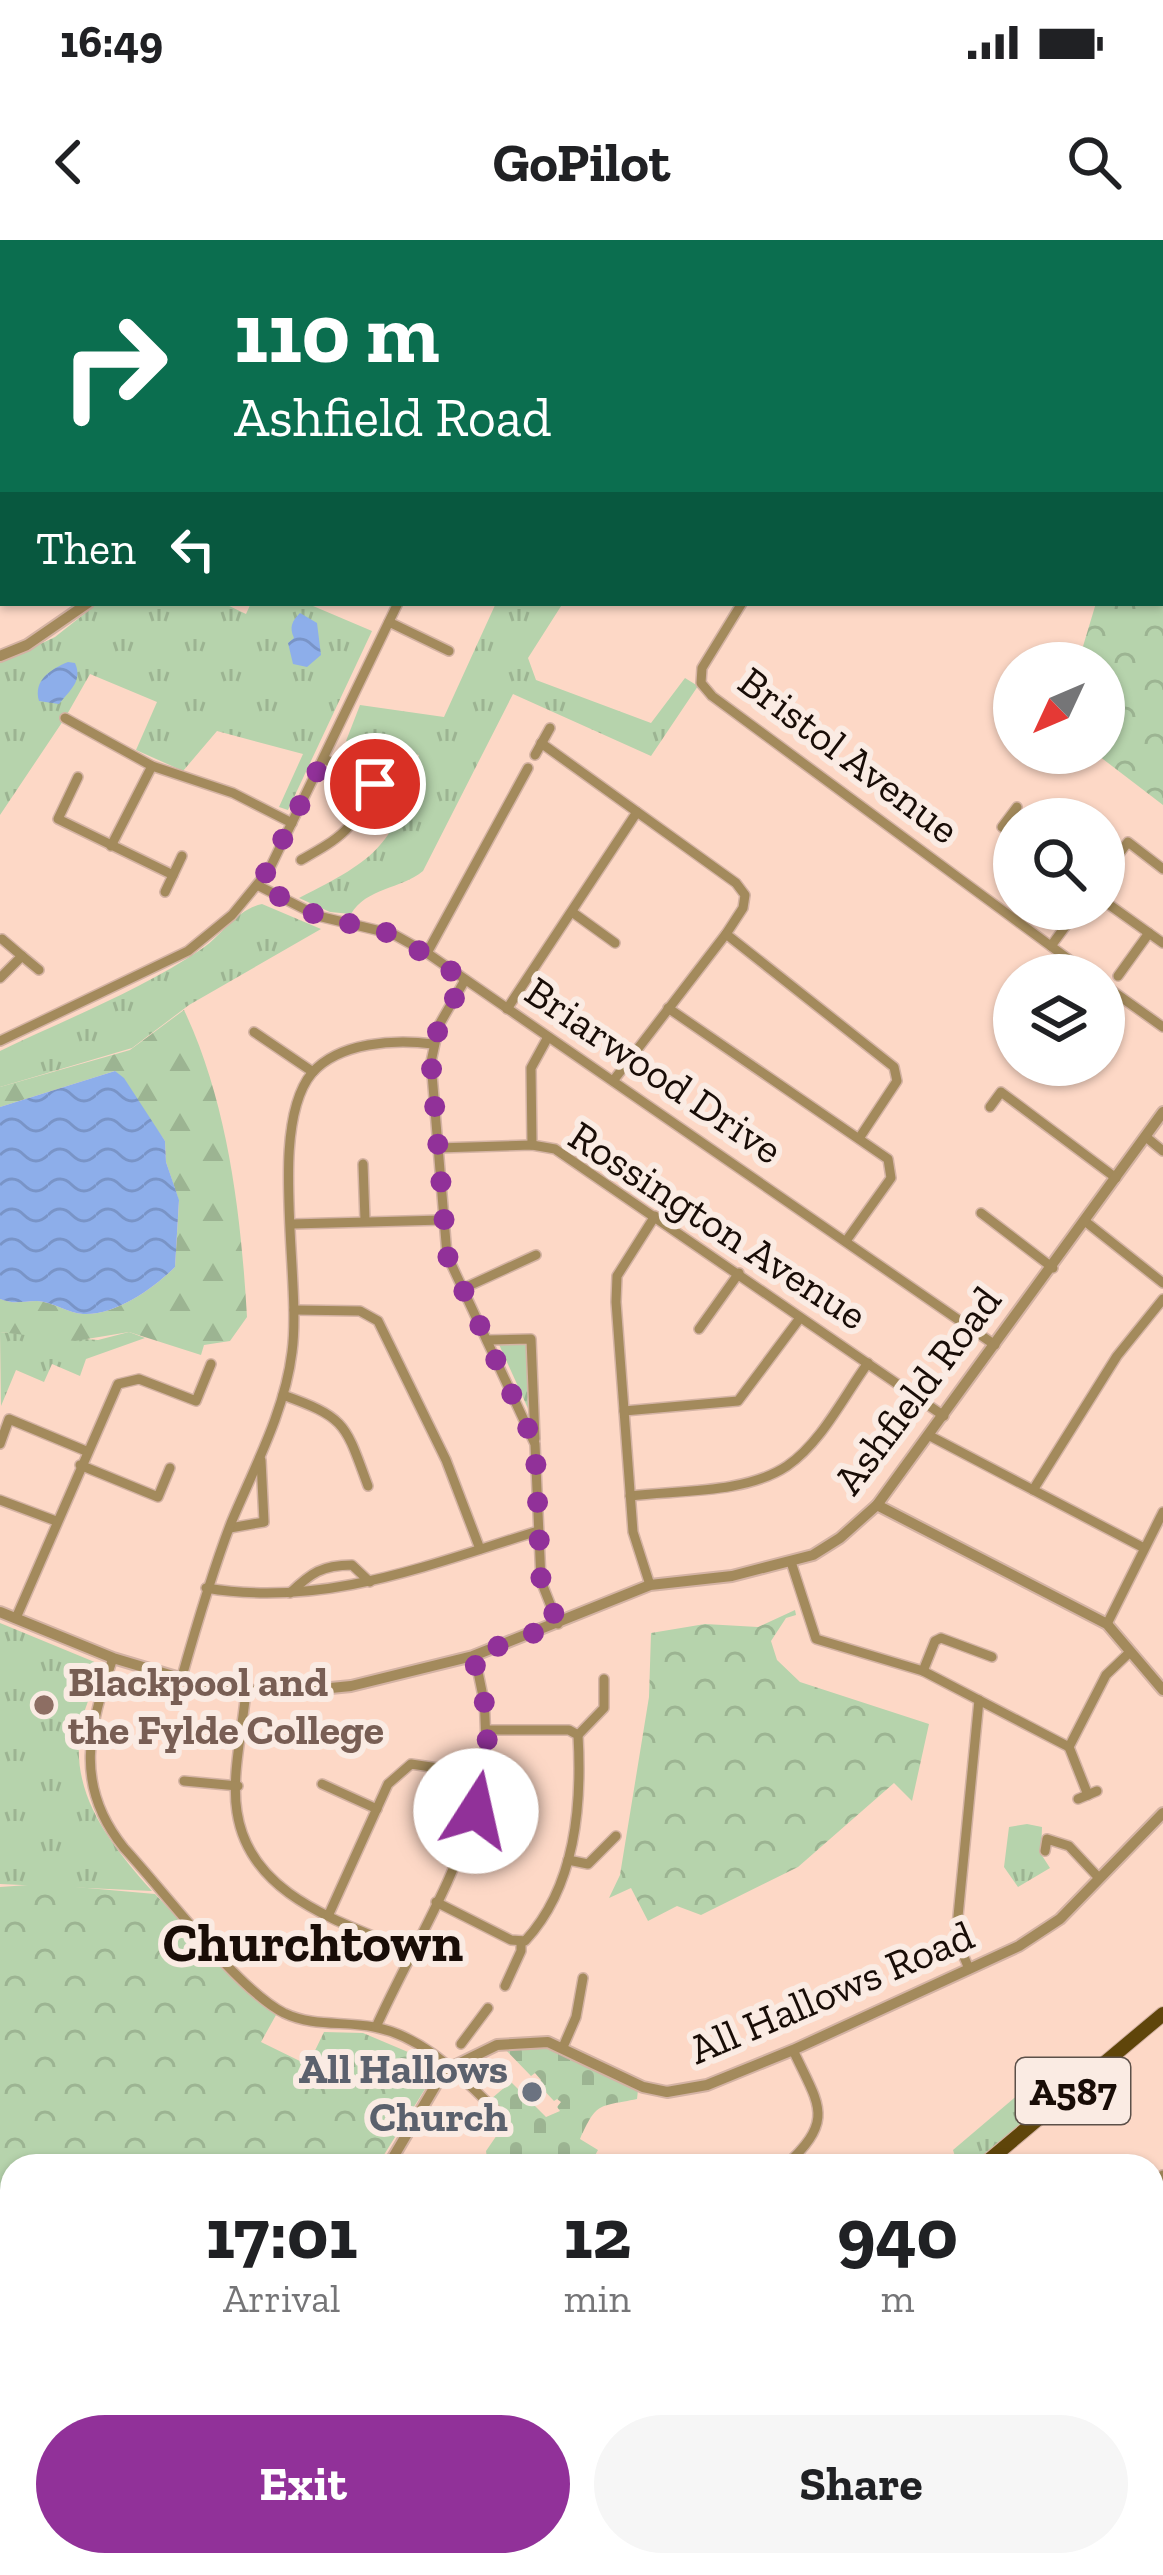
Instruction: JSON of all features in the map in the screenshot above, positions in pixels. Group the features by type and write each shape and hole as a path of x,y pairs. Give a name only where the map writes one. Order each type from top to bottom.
{"main road":[{"name":"A587","path":"996,2154 1163,2014"}],"street":[{"path":"0,656 27,645 84,606"},
{"path":"0,1041 188,951 232,916 259,886 292,824 397,606"},
{"name":"Bristol Avenue","path":"740,606 702,668 701,682 712,697 1062,954"},
{"path":"389,622 449,651"},
{"path":"65,718 152,766 233,794 292,824"},
{"path":"86,730 92,718"},
{"path":"535,755 550,728"},
{"path":"541,743 736,883 745,895 743,908 726,934 613,1081"},
{"path":"324,758 363,786 375,784 403,797"},
{"path":"111,846 152,766"},
{"path":"427,953 528,768"},
{"path":"78,777 58,819 173,875"},
{"path":"303,842 305,857 335,839 361,814 363,786"},
{"path":"507,1009 637,812"},
{"path":"502,818 517,826"},
{"path":"1125,846 1128,842 1163,869"},
{"path":"165,892 182,856"},
{"name":"Briarwood Drive","path":"259,886 318,916 393,934 427,953 994,1345"},
{"path":"572,912 615,943"},
{"path":"1125,916 1163,944"},
{"path":"1051,946 1063,930"},
{"path":"1125,966 1149,933"},
{"path":"726,934 894,1066 897,1082 860,1137"},
{"path":"2,939 39,970"},
{"path":"0,977 22,956"},
{"path":"465,980 433,1044 447,1255 535,1444"},
{"path":"1125,1000 1163,1027"},
{"path":"668,1008 889,1159 891,1178 847,1241"},
{"path":"254,1032 313,1072"},
{"path":"532,1145 531,1068 548,1037"},
{"path":"181,1680 206,1588 283,1395 292,1351 289,1138 293,1111 313,1072 330,1059 388,1042 433,1044"},
{"path":"990,1107 1001,1092 1116,1178"},
{"name":"Ashfield Road","path":"0,1612 181,1680 280,1693 351,1686 472,1656 650,1585 732,1576 791,1562 828,1547 878,1505 1163,1112"},
{"path":"1145,1137 1163,1151"},
{"name":"Rossington Avenue","path":"438,1148 532,1145 555,1149 944,1416"},
{"path":"363,1164 364,1220"},
{"name":"Ashfield Road","path":"981,1213 1053,1268"},
{"path":"650,1585 633,1532 617,1276 655,1216"},
{"path":"292,1224 443,1220"},
{"path":"1086,1222 1163,1282"},
{"path":"462,1289 536,1255"},
{"path":"699,1322 739,1274"},
{"path":"1033,1490 1117,1356 1163,1299"},
{"path":"294,1310 360,1311 378,1322 446,1460 480,1549"},
{"path":"624,1411 738,1401 800,1318"},
{"path":"487,1340 531,1340 541,1580 558,1624"},
{"path":"630,1496 745,1483 785,1468 807,1448 868,1363"},
{"path":"16,1618 118,1384 139,1379 196,1401 211,1364"},
{"path":"283,1395 326,1410 345,1425 368,1486"},
{"path":"0,1444 9,1419 86,1451"},
{"path":"930,1436 1144,1548"},
{"path":"230,1528 264,1522 260,1454"},
{"path":"80,1465 158,1497 170,1468"},
{"path":"0,1500 56,1521"},
{"path":"878,1505 1107,1624 1163,1690"},
{"path":"1107,1624 1144,1548 1160,1528 1163,1512"},
{"path":"206,1588 249,1595 312,1593 417,1572 538,1532"},
{"path":"791,1562 816,1639 923,1671 1069,1747 1088,1795"},
{"path":"290,1593 316,1569 330,1565 352,1565 370,1582"},
{"path":"923,1671 935,1641 941,1638 993,1657"},
{"path":"1069,1747 1111,1667 1130,1652"},
{"path":"376,2027 476,1811 485,1775 488,1730 484,1688 472,1656"},
{"path":"113,1658 89,1739 92,1789 107,1827 230,1966 273,2006 313,2022 376,2027 433,2052 501,2115"},
{"path":"436,1902 511,1940 521,1941 537,1929 568,1860 581,1794 578,1735 604,1708 604,1679"},
{"path":"246,1690 236,1810 251,1853 299,1903 411,1952"},
{"path":"969,1969 956,1936 979,1700"},
{"path":"488,1730 568,1730 578,1735"},
{"path":"329,1914 388,1784 411,1764 485,1775"},
{"path":"184,1781 238,1786"},
{"path":"322,1784 377,1809"},
{"name":"All Hallows Road","path":"452,2068 484,2051 538,2041 563,2047 643,2087 667,2092 707,2085 1019,1946 1060,1919 1163,1813"},
{"path":"568,1860 588,1864 616,1836"},
{"path":"1045,1851 1047,1839 1065,1844 1098,1877"},
{"path":"509,1984 521,1941"},
{"path":"563,2047 586,1985"},
{"path":"461,2044 488,2008"},
{"path":"472,2030 484,2051"},
{"path":"793,2050 818,2102 820,2125 798,2154"},
{"path":"395,2154 426,2098 452,2068"}],"green space":[{"path":"94,606 229,606 246,614 250,606 313,606 372,631 288,810 279,807 303,754 217,731 183,771 136,750 157,702 90,674 0,815 0,663 55,637"},
{"path":"495,606 561,606 528,658 536,680 651,723 685,678 698,686 651,756 513,694 423,871 365,899 351,914 330,912 299,898 349,871 380,845 410,786 419,755 346,741 360,705 444,717"},
{"path":"1095,606 1163,606 1163,805 1122,774 1125,642 1084,642"},
{"path":"262,904 321,929 189,1005 132,1048 0,1087 0,1051 154,978 203,948 245,911"},
{"path":"184,1010 222,1121 241,1239 247,1317 230,1341 204,1345 201,1355 129,1332 75,1341 0,1332 0,1299 95,1313 121,1306 156,1283 175,1267 179,1201 166,1162 165,1141 115,1071 0,1107 0,1087 130,1050"},
{"path":"0,1332 98,1340 129,1332 145,1338 86,1359 80,1376 52,1364 44,1382 16,1370 1,1406"},
{"path":"531,1339 530,1413 497,1340"},
{"path":"795,1610 796,1615 786,1618 771,1641 777,1660 800,1682 929,1724 912,1801 894,1783 798,1867 701,1915 677,1906 648,1921 631,1888 609,1898 620,1875 649,1697 651,1633 705,1624 758,1627"},
{"path":"0,1623 97,1663 80,1733 82,1778 98,1820 152,1891 0,1884"},
{"path":"1009,1827 1042,1827 1041,1854 1050,1868 1018,1887 1004,1867"},
{"path":"42,1884 155,1894 276,2015 261,2042 308,2065 324,2032 363,2033 434,2063 435,2073 384,2154 0,2154 0,1887"},
{"path":"541,2046 638,2090 637,2099 595,2112 580,2139 598,2150 596,2154 486,2154 508,2119 491,2099 511,2082 546,2117 560,2111 561,2102 554,2101 538,2084 541,2080 535,2073 531,2076 503,2047"},
{"path":"1027,2087 1041,2102 1040,2111 988,2154 954,2154 953,2150"}],"water":[{"path":"300,613 317,623 321,655 307,667 293,664 288,643 294,638 292,624"},
{"path":"68,662 77,669 71,690 59,704 39,701 41,681"},
{"path":"115,1071 165,1141 166,1162 179,1200 175,1267 133,1299 95,1313 0,1299 0,1107"}],"place":[{"name":"Blackpool and the Fylde College","path":"44,1705"},
{"name":"All Hallows Church","path":"532,2092"}],"district":[{"name":"Churchtown","path":"313,1942"}],"route":[{"path":"375,784 363,786 324,758 259,886 318,916 393,934 465,980 439,1025 431,1062 447,1255 535,1444 541,1580 558,1624 472,1656 484,1688 488,1730 485,1775 476,1811"}]}
